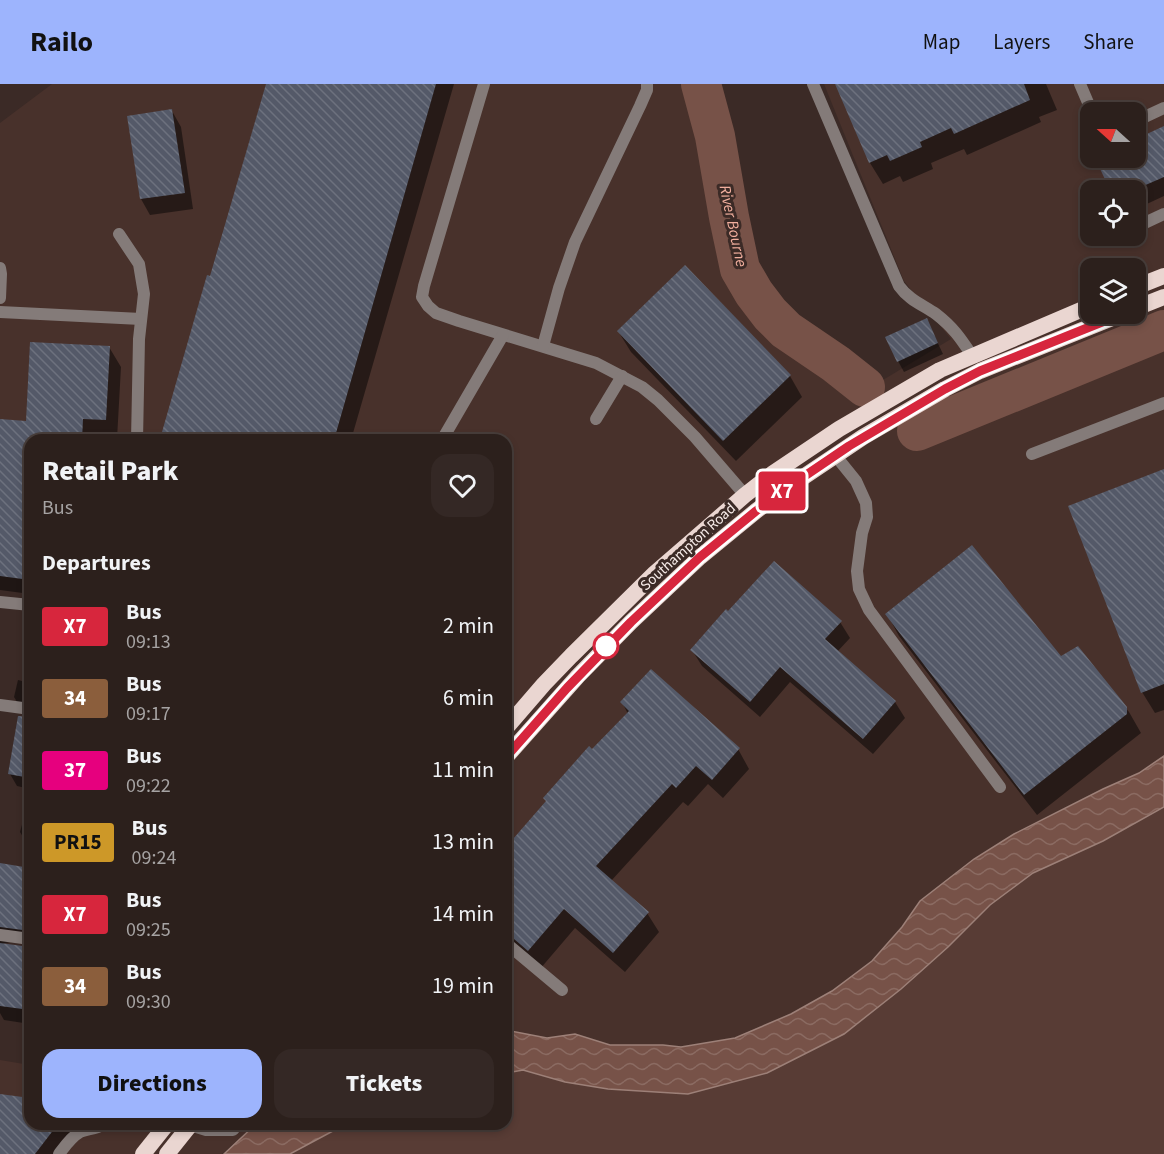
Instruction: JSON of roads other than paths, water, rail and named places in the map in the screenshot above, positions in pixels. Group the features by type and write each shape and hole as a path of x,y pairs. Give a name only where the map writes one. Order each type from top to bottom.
{"highway":[{"path":"1146,283 1164,276"},
{"path":"1146,304 1164,297"},
{"name":"Southampton Road","path":"512,721 551,677 655,573 772,474 840,429 932,374 1080,310"},
{"name":"Southampton Road","path":"512,750 601,651 700,557 756,511 835,455 930,397 980,371 1097,324"},
{"path":"143,1154 162,1130"},
{"path":"167,1154 185,1130"}],"street":[{"path":"484,84 422,297 436,313 596,363 642,387 695,437 745,495"},
{"path":"543,346 575,242 640,106 647,90 647,84"},
{"path":"813,84 899,286 910,299 934,313 954,329 973,357"},
{"path":"1080,84 1088,102"},
{"path":"1146,116 1164,108"},
{"path":"1146,222 1164,214"},
{"path":"119,234 139,264 144,294 137,434"},
{"path":"0,268 0,298"},
{"path":"0,312 141,319"},
{"path":"445,434 503,335"},
{"path":"596,419 622,376"},
{"path":"1032,454 1164,403"},
{"path":"835,455 856,481 866,503 867,517 862,533 857,571 859,589 869,610 1000,787"},
{"path":"0,602 24,604"},
{"path":"0,705 24,709"},
{"path":"0,935 24,938"},
{"path":"512,948 562,990"},
{"path":"58,1154 81,1131 88,1130"},
{"path":"206,1130 233,1130"}],"water":[{"path":"1164,756 1164,807 1103,841 1033,873 990,905 901,989 844,1034 767,1073 688,1094 608,1089 565,1082 523,1070 512,1072 512,1031 547,1038 575,1034 610,1045 681,1047 735,1038 791,1014 832,991 872,961 902,927 920,901 974,859 1014,834 1139,773"},
{"path":"250,1130 335,1130 290,1154 224,1154"}],"waterway":[{"name":"River Bourne","path":"701,84 715,136 740,269 754,293 786,330 865,387"},
{"name":"River Bourne","path":"917,431 1164,330"}]}
